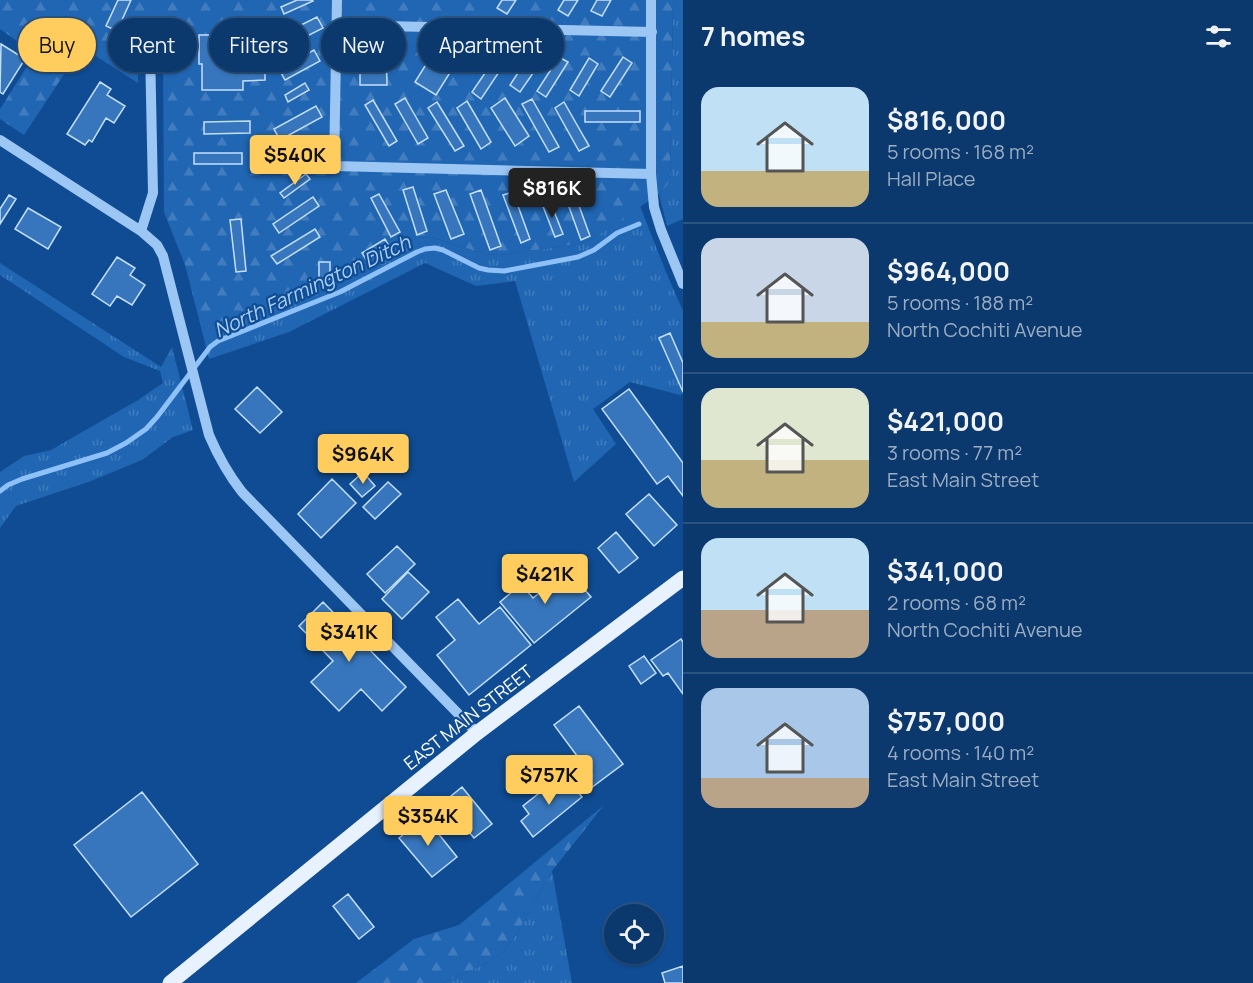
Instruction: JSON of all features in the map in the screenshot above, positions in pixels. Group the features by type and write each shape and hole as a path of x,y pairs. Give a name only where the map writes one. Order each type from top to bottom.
{"main road":[{"name":"EAST MAIN STREET","path":"170,983 477,733 683,578"}],"street":[{"path":"337,18 338,0"},
{"path":"651,0 651,174 654,207 683,284"},
{"path":"406,27 652,32"},
{"path":"141,231 153,193 150,72"},
{"path":"336,72 334,166 651,174"},
{"path":"0,140 141,231 157,245 163,256 209,435 231,478 477,733"}],"green space":[{"path":"0,0 673,0 670,182 659,194 592,239 577,244 501,255 485,254 431,237 418,238 337,281 292,301 201,327 185,265 164,212 163,72 197,72 197,18 108,18 108,64 96,56 96,18 18,18 18,42 0,29"},
{"path":"673,0 683,0 683,219 667,226 659,194 670,182"},
{"path":"24,72 66,72 24,135 0,119 0,109"},
{"path":"121,72 138,72 138,83"},
{"path":"640,206 683,311 683,394 630,382 593,409 616,444 574,482 515,281 476,286 425,263 289,332 209,359 201,327 292,301 337,281 418,238 431,237 485,254 501,255 577,244 592,239"},
{"path":"0,263 161,367 172,347 193,430 173,437 142,460 91,481 16,506 0,528 0,472 24,456 51,450 163,383 160,371 124,357 0,275"},
{"path":"604,805 552,871 516,935 504,951 485,964 442,983 356,983 414,939 459,925"},
{"path":"552,871 572,983 442,983 485,964 504,951 516,935"}],"building":[{"path":"118,0 131,0 123,18 110,18"},
{"path":"297,0 313,1 284,14 281,7"},
{"path":"502,0 516,0 507,14 497,8"},
{"path":"564,0 578,0 568,16 558,10"},
{"path":"597,0 611,0 602,16 591,11"},
{"path":"317,17 321,29 309,35 309,21"},
{"path":"199,35 209,35 209,72 265,72 265,80 243,81 243,90 202,90"},
{"path":"1,44 18,55 18,70 3,94 0,92"},
{"path":"314,50 320,61 309,67 309,53"},
{"path":"623,57 632,63 610,97 601,91"},
{"path":"589,58 598,64 579,96 570,90"},
{"path":"281,72 300,72 285,80"},
{"path":"360,72 387,72 387,85 360,85"},
{"path":"421,72 450,72 436,95 415,82"},
{"path":"486,72 499,72 481,99 472,92"},
{"path":"519,72 534,72 520,92 510,85"},
{"path":"549,72 562,72 546,97 537,91"},
{"path":"100,82 111,89 107,95 125,106 114,123 106,118 92,142 89,140 85,145 67,134"},
{"path":"305,83 309,90 288,102 285,95"},
{"path":"405,98 428,138 418,144 395,104"},
{"path":"505,98 529,136 515,146 491,108"},
{"path":"532,99 559,147 549,152 522,104"},
{"path":"373,100 397,141 389,146 365,105"},
{"path":"467,101 491,142 481,149 457,108"},
{"path":"437,102 464,146 455,151 428,108"},
{"path":"564,102 589,146 579,151 555,108"},
{"path":"316,106 322,117 280,140 274,129"},
{"path":"585,111 640,111 640,122 585,122"},
{"path":"250,121 250,133 204,134 204,122"},
{"path":"311,140 319,156 288,172 280,156"},
{"path":"194,153 242,153 242,164 194,164"},
{"path":"306,174 310,179 284,198 280,193"},
{"path":"413,187 427,231 417,235 403,190"},
{"path":"446,190 464,234 451,239 434,194"},
{"path":"481,190 501,246 490,250 470,194"},
{"path":"513,192 530,239 521,243 503,195"},
{"path":"574,192 590,236 581,240 565,196"},
{"path":"379,194 400,232 391,237 371,198"},
{"path":"9,195 16,199 0,224 0,209"},
{"path":"313,197 319,206 279,233 273,224"},
{"path":"550,201 563,234 555,237 542,204"},
{"path":"28,208 61,227 48,249 15,229"},
{"path":"241,219 246,271 236,272 230,220"},
{"path":"315,229 320,237 277,264 271,256"},
{"path":"385,239 389,246 366,259 362,253"},
{"path":"117,257 135,268 130,275 145,285 132,305 117,296 110,306 92,294"},
{"path":"319,262 330,262 330,279 319,279"},
{"path":"670,333 683,363 683,392 659,338"},
{"path":"257,387 282,412 260,433 235,409"},
{"path":"629,389 683,463 683,496 668,476 657,484 602,409"},
{"path":"363,472 375,486 362,497 350,484"},
{"path":"332,479 356,503 321,538 298,514"},
{"path":"388,482 401,494 375,519 363,507"},
{"path":"649,494 677,525 654,546 626,514"},
{"path":"616,532 638,558 619,573 598,548"},
{"path":"397,546 415,564 385,593 367,574"},
{"path":"568,570 591,597 534,643 500,602 521,584 533,598"},
{"path":"408,572 429,592 402,619 382,599"},
{"path":"458,599 479,624 500,607 531,645 469,695 437,655 455,640 436,617"},
{"path":"323,602 406,687 382,711 361,689 339,711 311,682 333,661 299,626"},
{"path":"681,639 683,642 683,694 668,673 663,676 651,660"},
{"path":"644,656 656,673 641,684 629,666"},
{"path":"579,706 623,764 591,788 586,781 592,776 554,725"},
{"path":"558,778 567,789 572,785 582,797 533,837 521,821 529,814 523,806"},
{"path":"462,787 492,824 474,838 464,826 455,834 435,809"},
{"path":"142,792 198,864 131,917 74,845"},
{"path":"425,817 457,857 432,877 399,838"},
{"path":"348,894 374,927 359,939 333,906"},
{"path":"683,966 683,983 665,983 662,973"}],"waterway":[{"name":"North Farmington Ditch","path":"0,491 22,479 107,453 126,443 146,429 157,417 210,347 218,341 340,292 417,252 435,248 479,268 504,271 578,257 594,250 617,233 639,224"}]}
